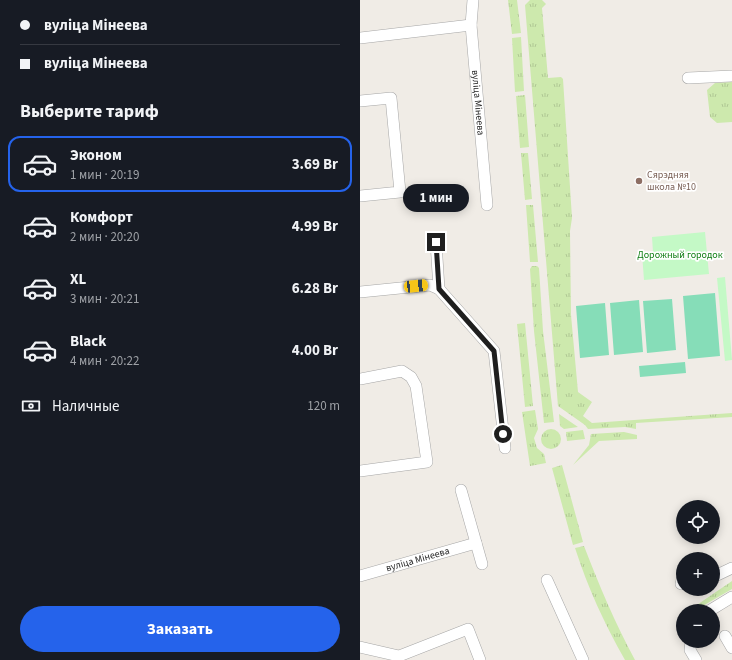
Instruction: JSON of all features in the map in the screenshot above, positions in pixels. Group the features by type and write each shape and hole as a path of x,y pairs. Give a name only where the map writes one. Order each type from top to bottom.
{"lane":[{"name":"вуліца Мінеева","path":"473,0 471,25 487,205"},
{"path":"360,38 471,25"},
{"path":"688,78 732,76"},
{"path":"360,101 391,98 400,192 360,196"},
{"path":"436,242 439,289"},
{"path":"360,292 430,285 439,289 494,351 505,448"},
{"path":"360,379 402,372 411,377 416,386 427,462 360,471"},
{"path":"461,490 482,564"},
{"name":"вуліца Мінеева","path":"360,576 476,543"},
{"path":"720,574 732,568"},
{"path":"547,580 583,660"},
{"path":"720,604 732,597"},
{"path":"360,647 400,658 468,629 480,660"},
{"path":"725,636 732,648"},
{"path":"690,648 696,660"}],"green space":[{"path":"508,0 517,0 521,33 512,34"},
{"path":"530,0 542,0 546,4 542,8 548,78 561,77 563,79 572,218 570,231 571,315 578,392 592,402 583,416 592,423 732,413 732,417 636,423 636,429 625,427 588,429 585,425 558,406 525,5"},
{"path":"521,37 524,91 515,92 512,38"},
{"path":"732,82 732,122 717,123 710,117 707,90 715,83"},
{"path":"525,95 529,147 520,148 516,96"},
{"path":"521,153 528,153 532,199 525,200"},
{"path":"526,205 533,205 538,262 530,262"},
{"name":"Дорожный городок","path":"705,232 709,274 644,280 642,253 653,252 652,237"},
{"path":"532,266 537,266 539,268 543,331 554,422 544,423 534,331 530,269"},
{"path":"725,277 732,360 725,361 717,278"},
{"path":"715,293 720,356 688,359 683,296"},
{"path":"672,299 676,350 647,353 643,301"},
{"path":"639,300 643,352 614,355 610,303"},
{"path":"605,303 609,355 580,358 576,306"},
{"path":"525,323 533,406 525,407 517,324"},
{"path":"685,362 686,373 640,377 639,366"},
{"path":"535,410 538,429 534,438 537,448 544,454 546,463 530,466 522,412"},
{"path":"559,414 578,427 564,429 560,426"},
{"path":"551,429 558,432 561,439 558,446 551,449 544,446 541,439 544,432"},
{"path":"583,430 585,439 567,441 566,432"},
{"path":"624,432 637,435 637,439 599,441 573,465 589,445 591,434"},
{"path":"562,465 583,542 573,545 552,468"},
{"path":"584,546 595,575 635,660 625,660 597,605 575,548"},
{"path":"732,581 732,589 720,596 720,589"},
{"path":"710,596 720,596 706,604 698,604"}],"place":[{"name":"Сярэдняя школа №10","path":"639,181"}],"route":[{"path":"436,242 439,289 494,351 503,434"}]}
